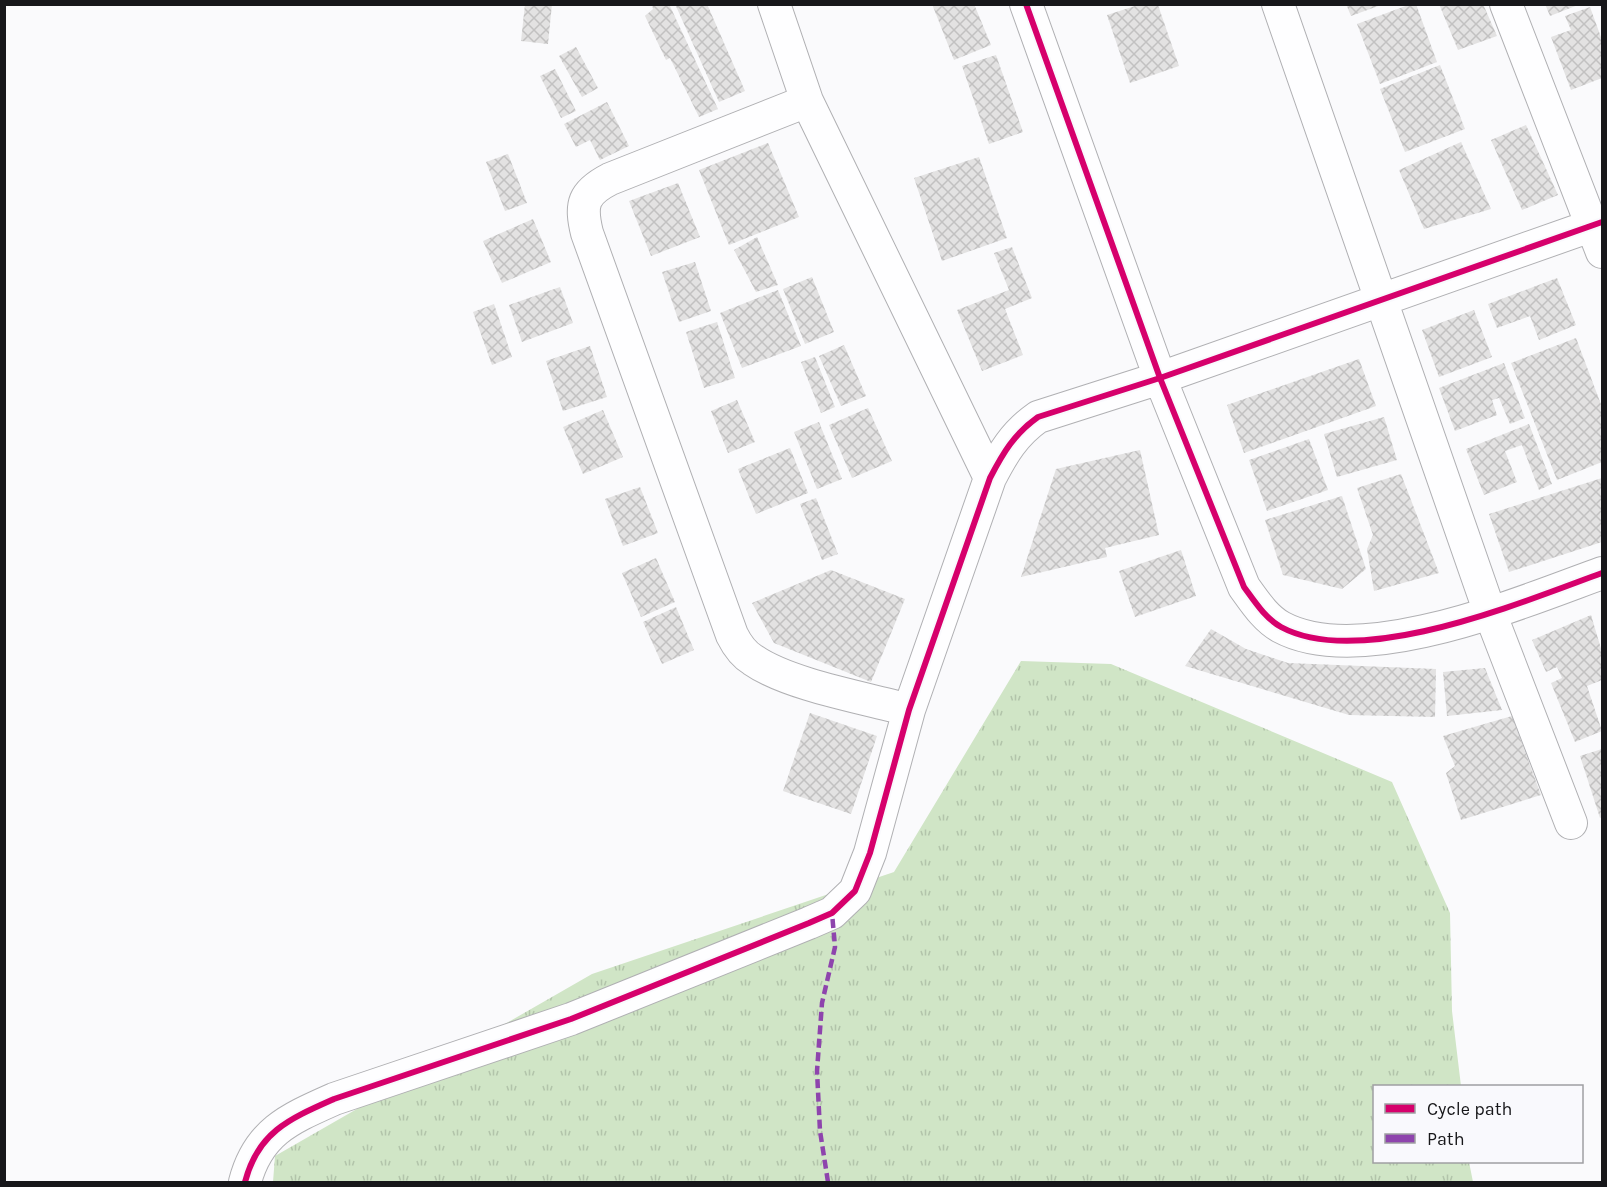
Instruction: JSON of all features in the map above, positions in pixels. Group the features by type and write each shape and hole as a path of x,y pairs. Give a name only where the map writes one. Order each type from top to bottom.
{"street":[{"path":"774,4 807,101 990,478"},
{"path":"1026,4 1160,378 1244,587 1262,612 1281,627 1310,638 1353,640 1397,637 1490,613 1602,573"},
{"path":"1278,4 1490,613 1571,823"},
{"path":"244,1182 249,1165 266,1137 299,1114 334,1099 571,1019 832,913 855,891 870,853 909,710 990,478 1005,449 1021,429 1038,417 1160,378 1379,298 1599,233 1506,4"},
{"path":"807,101 610,179 588,194 582,212 586,233 728,624 740,649 753,660 782,675 909,710"}],"green space":[{"path":"1021,661 1111,664 1392,782 1450,913 1452,1011 1461,1085 1373,1085 1373,1163 1469,1163 1473,1182 273,1182 275,1156 592,974 894,872"}],"building":[{"path":"525,4 552,4 548,44 521,41"},
{"path":"652,4 669,4 718,109 699,117 670,58 666,60 645,16 653,9"},
{"path":"675,4 707,4 745,91 719,102"},
{"path":"932,4 974,4 991,45 954,60"},
{"path":"1346,4 1381,4 1381,5 1351,16"},
{"path":"1416,4 1437,62 1380,84 1357,24"},
{"path":"1439,4 1483,4 1497,36 1458,50"},
{"path":"1545,4 1578,4 1578,5 1550,16"},
{"path":"1138,5 1158,5 1179,66 1130,83 1107,15"},
{"path":"1590,7 1602,40 1602,78 1571,90 1551,37 1571,30 1565,16"},
{"path":"576,47 598,88 582,97 559,56"},
{"path":"996,55 1023,132 989,144 962,66"},
{"path":"1440,65 1465,129 1405,152 1380,89"},
{"path":"555,69 576,111 561,118 540,76"},
{"path":"607,102 629,146 600,160 590,140 576,147 564,124"},
{"path":"1526,125 1558,195 1522,210 1491,140"},
{"path":"1461,142 1491,209 1424,229 1399,170"},
{"path":"768,143 799,217 729,245 699,170"},
{"path":"508,154 527,203 505,211 486,162"},
{"path":"979,157 1007,238 942,261 914,178"},
{"path":"678,183 700,237 651,256 629,201"},
{"path":"533,219 551,262 502,283 483,241"},
{"path":"757,237 778,285 756,292 734,250"},
{"path":"1012,247 1032,298 1005,309 1023,355 982,371 957,310 1009,290 994,253"},
{"path":"695,262 711,311 679,322 662,272"},
{"path":"812,277 834,332 805,344 783,289"},
{"path":"1557,278 1576,325 1539,340 1530,316 1497,328 1488,304"},
{"path":"560,287 573,323 522,342 509,305"},
{"path":"778,290 801,346 742,368 720,313"},
{"path":"494,304 512,357 492,365 473,312"},
{"path":"1474,310 1492,357 1439,377 1422,330"},
{"path":"717,322 735,378 704,388 686,332"},
{"path":"1576,338 1602,407 1602,462 1557,480 1511,363"},
{"path":"844,345 866,396 841,406 819,356"},
{"path":"590,346 607,397 563,411 546,361"},
{"path":"815,357 835,407 821,413 801,362"},
{"path":"1359,359 1376,406 1244,453 1227,405"},
{"path":"1504,363 1525,418 1510,424 1499,398 1492,400 1497,415 1455,431 1439,388"},
{"path":"737,400 755,442 728,453 711,411"},
{"path":"868,408 892,461 852,478 829,425"},
{"path":"603,410 623,457 583,474 563,427"},
{"path":"1384,417 1397,460 1337,477 1324,434"},
{"path":"819,422 842,479 817,489 794,432"},
{"path":"1529,424 1552,484 1539,490 1522,445 1505,451 1517,482 1484,495 1466,449"},
{"path":"1309,439 1328,490 1267,511 1249,460"},
{"path":"790,448 808,493 756,514 738,469"},
{"path":"1140,450 1159,535 1105,548 1107,557 1021,577 1056,469"},
{"path":"1401,474 1439,573 1374,591 1367,549 1373,535 1357,488"},
{"path":"1602,478 1602,542 1509,572 1489,514"},
{"path":"640,487 658,533 623,546 605,499"},
{"path":"1342,496 1366,569 1342,589 1283,575 1265,520"},
{"path":"816,498 838,554 822,560 800,504"},
{"path":"1181,550 1196,596 1135,617 1119,571"},
{"path":"656,558 675,602 641,617 622,573"},
{"path":"831,570 905,599 871,682 774,643 752,603"},
{"path":"676,607 694,650 662,664 643,622"},
{"path":"1591,615 1602,652 1602,680 1587,686 1602,731 1575,742 1551,683 1562,678 1557,667 1546,672 1532,640"},
{"path":"1211,629 1246,649 1288,663 1436,669 1435,717 1349,715 1185,666"},
{"path":"1485,668 1502,710 1447,716 1443,672"},
{"path":"810,713 877,736 851,814 783,791"},
{"path":"1512,716 1541,795 1461,820 1446,773 1455,766 1443,736"},
{"path":"1602,749 1602,817 1600,818 1580,756"}],"marked path":[{"path":"828,1182 820,1131 817,1071 822,1003 835,947 832,913"}],"cycle path":[{"path":"1026,4 1160,378 1244,587 1265,614 1281,627 1314,638 1354,641 1397,636 1442,627 1486,614 1602,573"},
{"path":"245,1182 258,1151 267,1139 303,1113 334,1099 571,1019 832,913 855,891 870,853 909,710 990,478 1010,445 1022,430 1038,417 1160,378 1602,222"}]}
